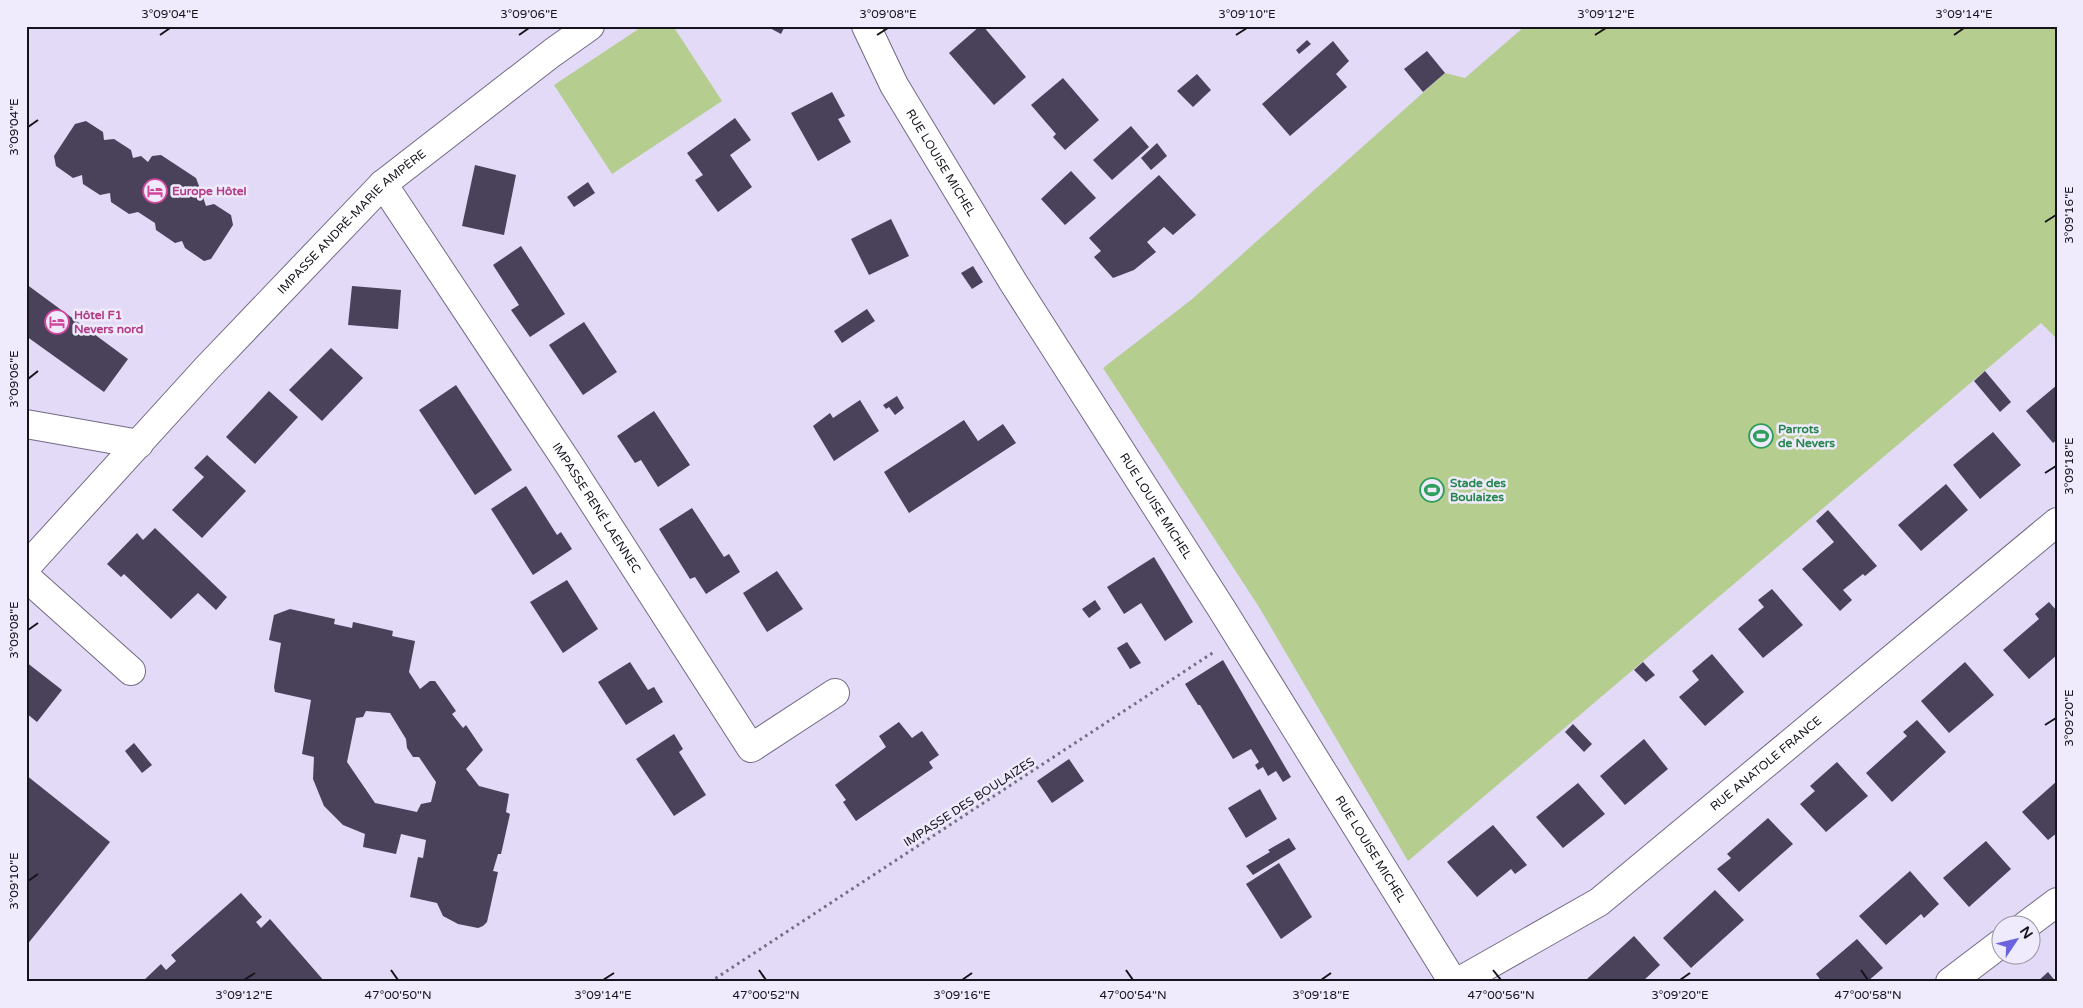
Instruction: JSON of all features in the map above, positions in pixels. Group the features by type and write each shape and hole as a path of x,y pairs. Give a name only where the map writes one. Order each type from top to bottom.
{"street":[{"name":"IMPASSE ANDRÉ-MARIE AMPÈRE","path":"26,566 207,368 383,184 552,53 590,26"},
{"name":"RUE LOUISE MICHEL","path":"866,26 894,85 1013,282 1238,637 1453,982"},
{"name":"IMPASSE RENÉ LAENNEC","path":"383,184 574,472 752,748 836,693"},
{"path":"26,424 139,444"},
{"name":"RUE ANATOLE FRANCE","path":"1458,982 1599,902 2057,522"},
{"path":"26,577 131,671"},
{"path":"2038,916 2057,902"},
{"path":"1950,982 1990,952"}],"path":[{"name":"IMPASSE DES BOULAIZES","path":"710,982 1238,637"}],"green space":[{"path":"643,26 673,26 722,101 612,174 554,85"},
{"path":"1525,26 2057,26 2057,339 2041,323 1408,861 1259,607 1103,368 1191,300 1445,73 1465,78"}],"building":[{"path":"766,26 785,26 781,34"},
{"path":"980,26 983,26 1026,77 994,105 949,53"},
{"path":"1307,40 1311,44 1299,54 1296,50"},
{"path":"1333,41 1349,61 1336,74 1347,87 1290,136 1262,104"},
{"path":"1427,51 1445,73 1423,92 1404,69"},
{"path":"1197,74 1211,90 1193,107 1177,91"},
{"path":"1063,78 1099,120 1065,150 1053,137 1056,134 1031,105"},
{"path":"832,92 845,116 838,119 851,142 818,161 791,113"},
{"path":"735,118 751,140 730,155 752,187 718,212 695,180 703,175 687,153"},
{"path":"86,121 103,132 104,140 114,139 131,150 133,158 141,156 148,162 152,156 161,155 196,178 199,186 195,192 203,197 206,206 214,204 231,215 233,225 211,259 204,261 185,248 182,241 175,243 156,230 155,223 138,212 129,214 111,202 110,193 100,195 83,184 82,175 73,178 56,166 54,156 75,124"},
{"path":"1131,126 1149,147 1112,180 1093,160"},
{"path":"1157,143 1167,156 1151,170 1141,158"},
{"path":"475,165 516,175 504,235 462,226"},
{"path":"1071,171 1096,198 1065,225 1041,199"},
{"path":"1159,175 1196,215 1173,235 1164,227 1147,242 1156,252 1134,270 1113,278 1094,257 1101,251 1089,238"},
{"path":"588,182 595,193 574,207 567,197"},
{"path":"891,219 909,256 869,275 851,239"},
{"path":"521,246 565,314 530,337 511,310 519,305 493,265"},
{"path":"973,266 983,282 972,289 961,273"},
{"path":"26,284 128,359 104,392 26,336"},
{"path":"352,286 401,290 398,329 348,325"},
{"path":"867,309 875,321 842,343 834,331"},
{"path":"584,322 617,372 583,395 549,345"},
{"path":"331,348 363,378 322,421 289,390"},
{"path":"1985,371 2011,402 2000,412 1974,381"},
{"path":"456,385 512,470 475,495 419,410"},
{"path":"2057,385 2057,440 2053,443 2026,411"},
{"path":"269,391 298,417 255,464 226,437"},
{"path":"897,396 904,408 895,415 889,407 886,409 883,405"},
{"path":"860,400 879,431 834,461 813,426 830,413 833,418"},
{"path":"654,411 690,465 658,487 641,460 635,463 617,436"},
{"path":"964,420 978,441 1003,424 1016,443 909,513 884,472"},
{"path":"1993,432 2021,465 1980,499 1953,465"},
{"path":"207,455 246,491 202,538 172,510 204,477 194,468"},
{"path":"1946,484 1968,510 1921,551 1898,525"},
{"path":"526,486 557,535 561,532 572,549 533,575 491,509"},
{"path":"692,508 724,557 729,554 740,572 706,594 695,577 690,579 659,529"},
{"path":"1828,510 1877,566 1865,576 1863,574 1843,590 1852,600 1840,611 1802,569 1834,542 1816,521"},
{"path":"155,528 227,597 216,610 198,593 171,619 124,574 121,577 107,564 137,533 143,540"},
{"path":"1154,557 1193,622 1165,641 1141,603 1124,614 1107,587"},
{"path":"777,571 803,609 767,632 743,593"},
{"path":"567,580 598,629 563,653 530,602"},
{"path":"1772,589 1803,625 1763,658 1738,629 1764,607 1758,600"},
{"path":"1095,600 1101,609 1089,618 1082,609"},
{"path":"2049,602 2057,611 2057,655 2029,679 2003,650 2039,619 2035,614"},
{"path":"290,609 335,619 334,624 352,628 353,622 393,631 392,636 415,641 409,672 420,689 430,681 435,681 456,711 452,714 463,728 466,725 483,750 466,769 479,786 509,794 506,812 510,814 501,854 498,854 493,871 498,872 487,922 483,926 478,928 458,924 443,916 437,903 410,897 418,857 423,858 426,840 401,834 396,854 363,847 365,834 343,825 324,806 313,779 314,757 302,754 311,700 275,692 274,687 281,643 269,640 274,615","holes":["366,711 390,713 406,739 407,748 413,757 419,757 436,782 431,802 421,804 417,812 375,803 347,762 356,718 363,717"]},
{"path":"1127,642 1141,663 1130,669 1117,648"},
{"path":"1712,654 1744,692 1705,726 1679,697 1699,680 1692,671"},
{"path":"1223,660 1291,777 1283,782 1276,771 1268,776 1263,767 1258,770 1255,765 1259,762 1251,749 1233,759 1185,684"},
{"path":"26,662 62,690 37,722 26,713"},
{"path":"630,662 648,690 654,687 663,702 626,725 598,682"},
{"path":"1643,662 1655,675 1646,682 1634,670"},
{"path":"1965,662 1994,695 1949,733 1921,701"},
{"path":"1917,720 1946,752 1892,802 1866,773 1907,736 1903,732"},
{"path":"899,722 912,738 922,731 939,755 929,762 933,768 856,821 843,802 846,800 835,785 886,747 879,736"},
{"path":"1573,724 1592,744 1584,752 1565,732"},
{"path":"674,734 683,749 679,752 706,795 674,816 636,759"},
{"path":"1644,739 1668,769 1625,805 1600,776"},
{"path":"134,743 152,765 142,773 125,751"},
{"path":"1069,759 1084,781 1052,803 1037,781"},
{"path":"1837,762 1868,796 1826,832 1800,804 1815,791 1810,786"},
{"path":"26,775 110,842 26,946"},
{"path":"2057,781 2057,833 2048,840 2022,812"},
{"path":"1578,783 1605,814 1563,848 1536,817"},
{"path":"1260,789 1277,819 1246,838 1228,808"},
{"path":"1768,818 1793,844 1739,892 1717,869 1731,858 1727,854"},
{"path":"1493,825 1527,865 1515,874 1511,869 1477,897 1447,862"},
{"path":"1289,838 1296,849 1253,875 1246,866"},
{"path":"1986,841 2011,869 1969,907 1943,878"},
{"path":"1279,863 1312,917 1281,939 1246,884"},
{"path":"1910,871 1939,904 1924,918 1921,914 1886,945 1859,916"},
{"path":"1715,890 1744,920 1691,968 1663,938"},
{"path":"241,893 262,917 256,922 261,928 270,919 325,982 142,982 161,964 166,970 176,961 171,955"},
{"path":"1634,936 1660,965 1642,982 1590,982 1587,979"},
{"path":"1857,939 1883,968 1867,982 1822,982 1816,974"},
{"path":"2048,972 2056,982 2037,982"}],"place":[{"name":"Europe Hôtel","path":"155,191"},
{"name":"Hôtel F1 Nevers nord","path":"57,322"},
{"name":"Parrots de Nevers","path":"1761,436"},
{"name":"Stade des Boulaizes","path":"1432,490"}]}
